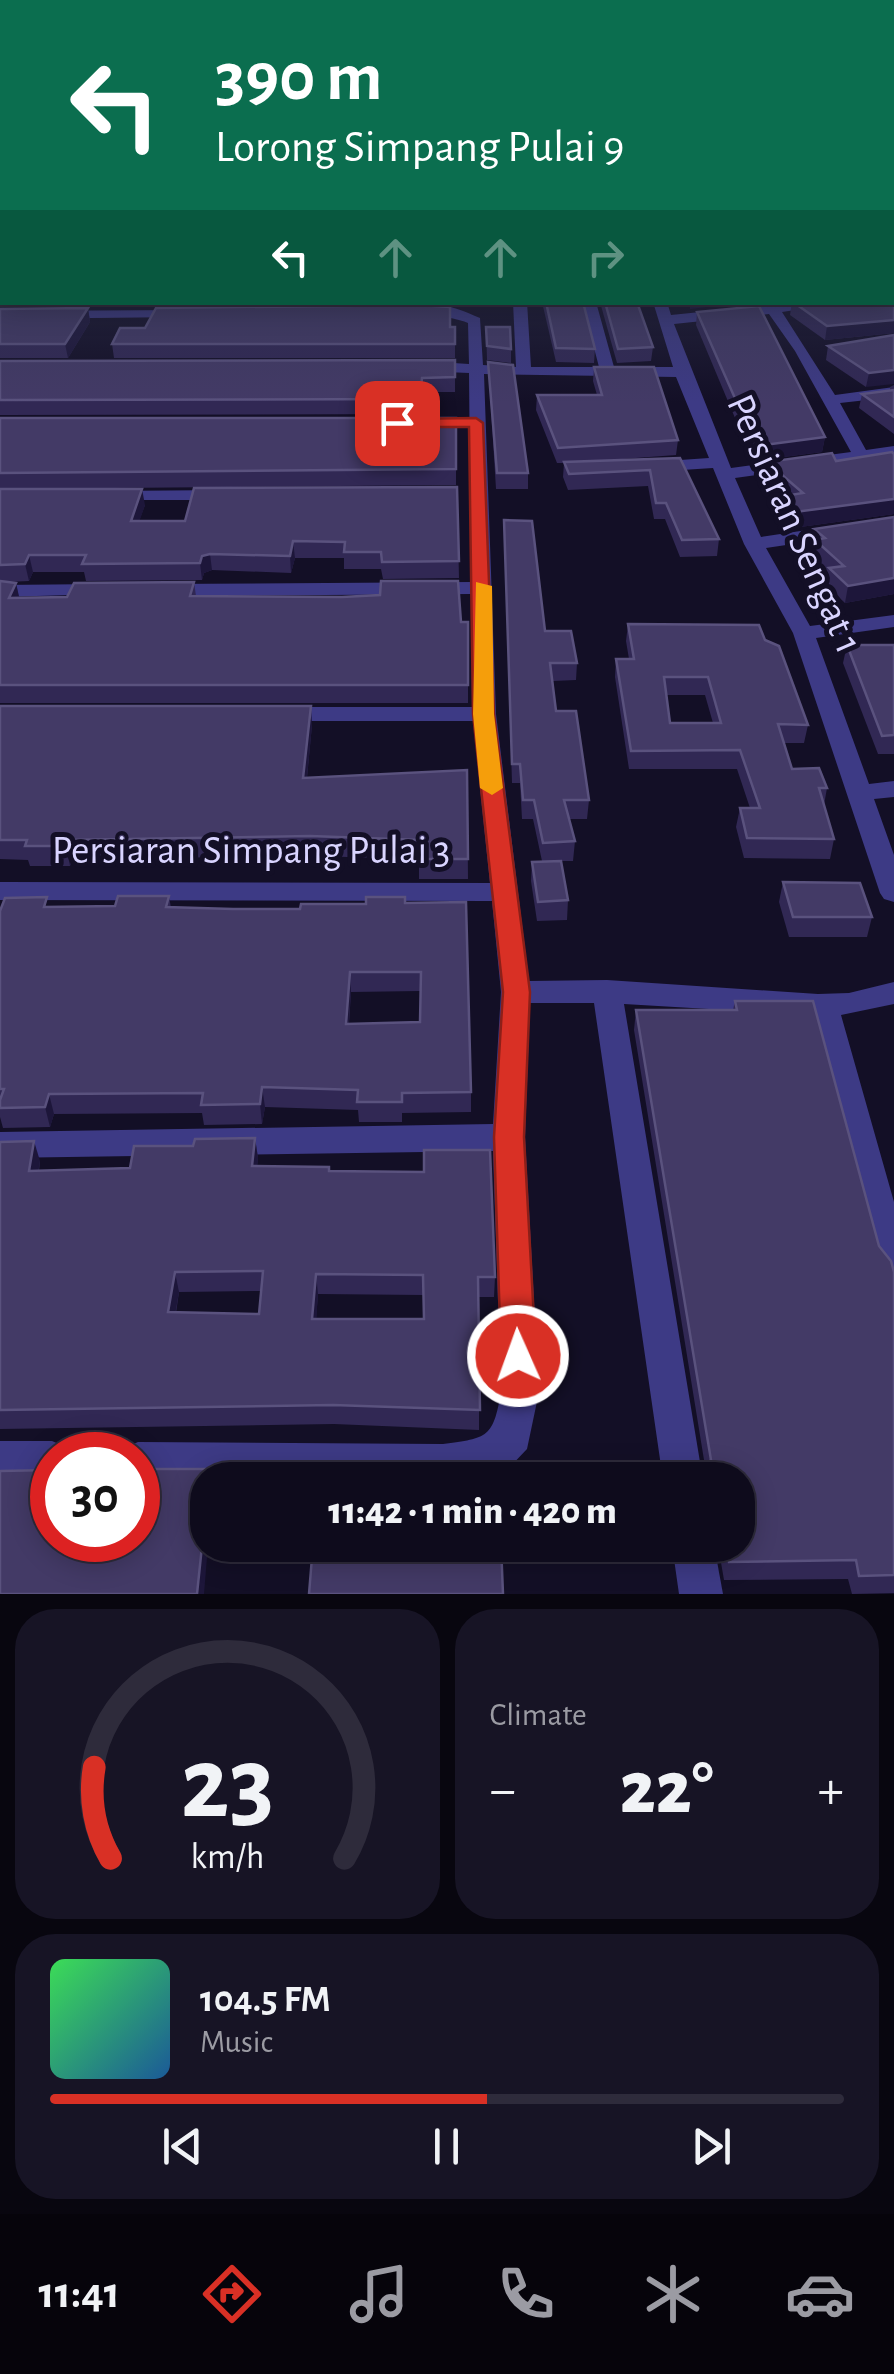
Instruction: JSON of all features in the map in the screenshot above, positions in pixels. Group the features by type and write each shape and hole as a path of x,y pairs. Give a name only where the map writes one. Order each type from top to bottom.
{"street":[{"path":"519,305 524,372"},
{"path":"590,305 608,372"},
{"path":"664,312 773,310 816,305"},
{"path":"0,316 95,308 211,313"},
{"path":"160,1462 443,1464 492,1457 513,1436 520,1392 509,1137 516,992 484,714 483,588 470,494 466,423 475,366 475,321 466,313 410,310"},
{"path":"773,310 829,400 894,468"},
{"name":"Persiaran Sengat 1","path":"664,312 682,372 754,544 804,633 894,893"},
{"path":"802,351 821,348"},
{"path":"397,366 475,366 524,372 682,372"},
{"path":"829,400 894,392"},
{"path":"627,467 724,468 877,453"},
{"path":"80,496 240,495"},
{"path":"754,544 894,523"},
{"path":"0,591 483,588"},
{"path":"804,633 894,621"},
{"path":"252,714 484,714"},
{"path":"862,793 894,789"},
{"name":"Persiaran Simpang Pulai 3","path":"0,891 503,892"},
{"path":"516,992 608,991 822,1002 878,999 894,992"},
{"path":"608,991 680,1462"},
{"path":"822,1002 894,1265"},
{"path":"0,1145 509,1137"},
{"path":"0,1461 30,1461"},
{"path":"695,1562 700,1594"}],"building":[{"path":"547,305 584,305 595,349 556,348"},
{"path":"606,305 638,305 653,347 618,349"},
{"path":"797,305 894,305 894,320 827,326"},
{"path":"759,306 825,437 756,446 697,312"},
{"path":"450,307 455,344 112,344 120,328 145,328 156,308"},
{"path":"88,308 65,344 0,344 0,309"},
{"path":"486,327 510,327 511,349 487,346"},
{"path":"894,335 894,370 869,373 828,346"},
{"path":"455,360 455,377 422,378 420,399 0,400 0,361"},
{"path":"488,362 513,365 528,473 497,473"},
{"path":"594,367 654,367 678,440 558,448 537,395 602,395"},
{"path":"894,390 894,417 862,394"},
{"path":"0,418 456,418 456,469 0,473"},
{"path":"892,452 894,499 795,512 778,497 803,493 767,462 832,453 836,461"},
{"path":"680,458 719,539 682,540 666,503 656,503 650,470 569,474 564,462"},
{"path":"457,487 459,561 382,562 381,552 344,552 345,542 293,541 290,556 210,554 202,556 200,563 82,564 86,555 29,555 25,564 0,565 0,489 142,489 131,521 185,521 194,488"},
{"path":"894,517 894,578 848,586 829,568 844,566 815,540 825,538 814,529"},
{"path":"504,520 532,521 545,631 571,631 577,663 550,663 556,711 576,711 589,800 564,800 575,841 543,843 534,800 523,800 520,764 512,764"},
{"path":"0,581 16,583 9,598 67,597 74,583 194,582 190,596 342,597 380,595 381,581 458,581 461,622 468,622 468,685 0,685"},
{"path":"628,624 759,625 765,640 779,646 808,725 778,724 792,769 819,768 827,788 819,788 834,839 747,838 740,808 760,808 740,750 631,751 616,659 634,659","holes":["664,677 708,677 721,723 670,723"]},
{"path":"847,645 894,645 894,735 882,736"},
{"path":"0,706 311,706 303,778 467,770 468,859 419,859 420,840 310,836 68,840 66,846 25,846 27,840 0,840"},
{"path":"561,861 568,900 538,902 532,862"},
{"path":"783,882 860,883 872,917 793,917"},
{"path":"118,896 169,896 166,907 233,909 366,904 366,897 405,897 405,903 466,902 471,1092 402,1093 402,1102 357,1102 358,1090 262,1087 260,1104 201,1105 203,1093 49,1094 45,1107 0,1108 4,1089 0,1089 0,911 5,898 47,897 44,907 115,906","holes":["350,972 421,972 420,1022 346,1024"]},
{"path":"735,1001 813,1001 879,1246 891,1261 894,1575 859,1576 856,1560 755,1562 755,1462 709,1462 636,1010 737,1010"},
{"path":"255,1138 252,1166 329,1167 329,1171 424,1172 424,1150 490,1150 495,1277 478,1277 480,1410 333,1405 0,1410 0,1142 34,1141 29,1171 130,1168 134,1146 193,1146 195,1139","holes":["263,1271 259,1314 168,1312 175,1272","316,1274 423,1275 424,1319 312,1319"]},
{"path":"160,1469 190,1469 190,1562 200,1562 197,1594 0,1594 0,1471 30,1470 30,1562 160,1562"},
{"path":"312,1562 502,1562 503,1594 309,1594"}],"slow traffic":[{"path":"483,586 484,714 492,788"}],"route":[{"path":"397,423 476,423 484,714 516,992 509,1137 518,1356"}]}
